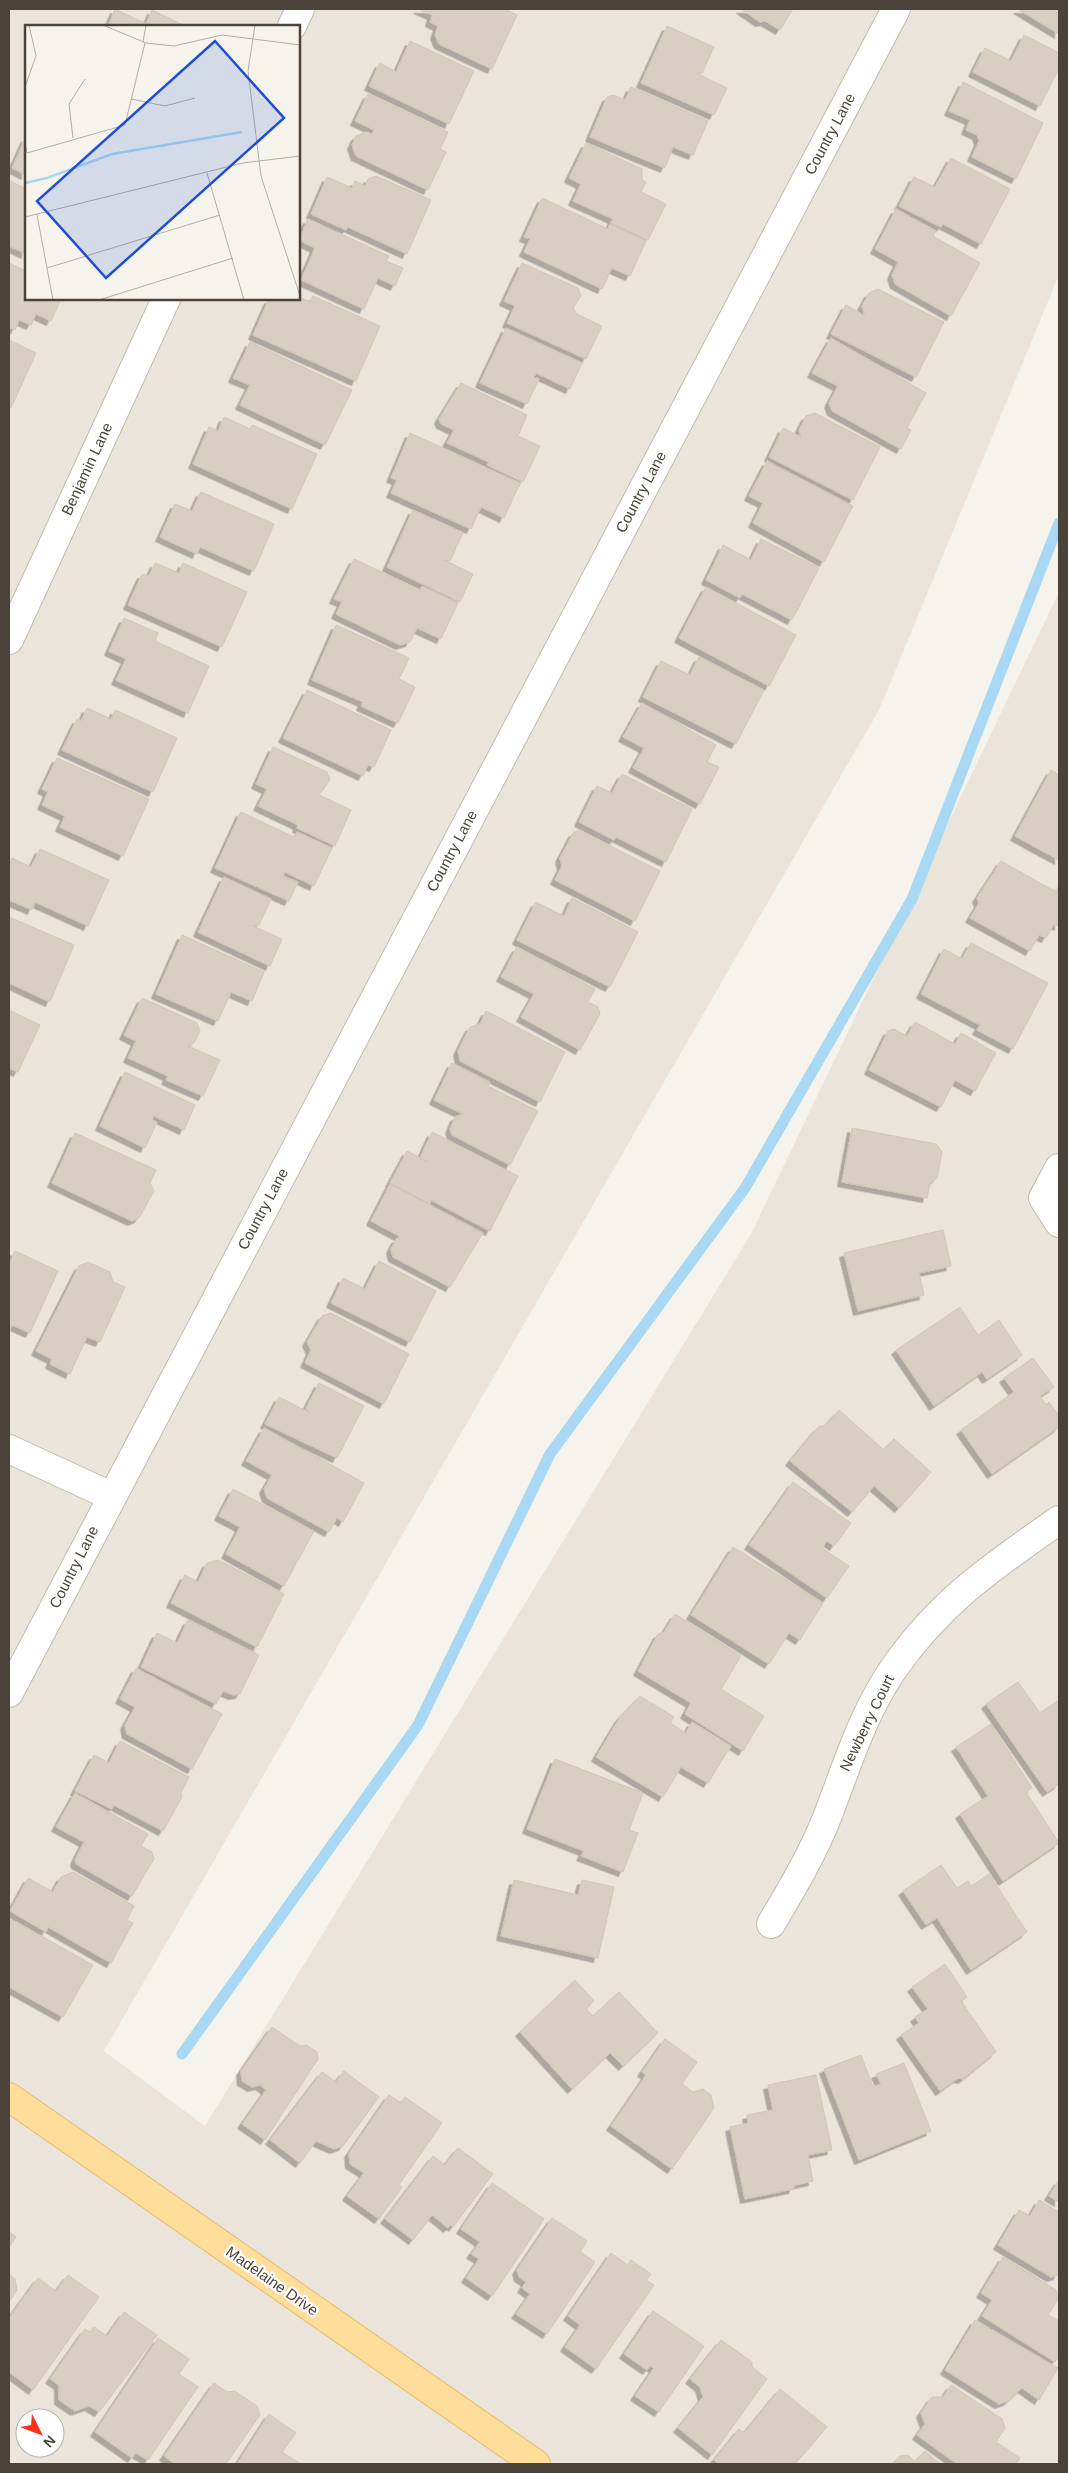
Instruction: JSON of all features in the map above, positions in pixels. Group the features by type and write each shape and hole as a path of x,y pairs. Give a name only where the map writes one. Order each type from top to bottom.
{"main road":[{"name":"Madelaine Drive","path":"9,2097 536,2464"}],"street":[{"path":"292,25 300,9"},
{"name":"Country Lane","path":"9,1693 111,1496 896,9"},
{"name":"Benjamin Lane","path":"9,640 166,300"},
{"path":"1059,1168 1042,1198 1059,1223"},
{"path":"9,1450 111,1496"},
{"name":"Newberry Court","path":"771,1924 810,1856 846,1764 872,1706 893,1670 917,1638 973,1580 1059,1520"}],"shaded area":[{"path":"9,9 1059,9 1059,275 879,710 104,2051 205,2126 751,1234 1059,592 1059,2464 9,2464"}],"building":[{"path":"115,9 146,24 152,10 183,25 108,25"},
{"path":"418,9 505,9 517,15 492,69 439,44 435,35 438,26 430,22 432,15"},
{"path":"741,9 793,9 780,30 765,21 760,22"},
{"path":"1018,9 1059,9 1059,34"},
{"path":"667,26 714,47 702,73 696,73 727,88 714,115 641,83"},
{"path":"1024,35 1059,53 1059,68 1040,106 973,72 985,48 1011,61"},
{"path":"410,41 474,71 449,124 369,86 380,63 396,72"},
{"path":"963,82 1043,123 1016,179 972,157 979,141 977,135 966,130 970,120 949,111"},
{"path":"631,87 708,121 693,155 673,147 665,168 590,137 607,97 613,95 625,100"},
{"path":"368,94 448,132 440,149 446,152 428,190 356,156 352,145 356,136 366,132 372,134 374,130 355,121"},
{"path":"25,139 25,174 12,168"},
{"path":"586,143 642,169 642,180 646,182 641,192 666,204 648,240 611,223 613,219 573,201 581,184 569,178"},
{"path":"951,158 1010,189 981,244 943,224 941,227 899,206 914,177 935,187"},
{"path":"376,176 431,200 407,254 348,227 346,230 311,214 327,177 352,188 355,181 365,186 368,179"},
{"path":"9,180 25,188 25,254 9,246"},
{"path":"542,198 608,229 610,224 646,241 630,276 612,268 602,289 524,252 530,239 524,237"},
{"path":"896,209 936,231 933,236 980,263 951,316 895,284 892,275 898,262 875,249"},
{"path":"308,219 389,256 386,261 403,268 395,286 378,278 364,309 301,280 315,248 300,240"},
{"path":"9,263 25,271 25,300 61,300 51,321 36,314 31,325 19,320 15,330 9,327"},
{"path":"522,263 578,288 581,296 573,308 577,314 602,326 586,359 507,323 515,306 504,301"},
{"path":"878,289 944,322 916,377 831,334 846,305 865,316 862,306 869,293"},
{"path":"313,296 380,326 356,381 253,335 269,300 279,302 280,300 300,300 300,297 310,302"},
{"path":"506,328 582,363 570,389 536,373 534,377 539,379 527,404 480,383"},
{"path":"831,338 926,393 907,428 911,430 901,449 832,411 829,403 838,386 812,373"},
{"path":"9,340 36,353 11,408 9,407"},
{"path":"250,342 352,390 325,445 240,405 250,385 233,378"},
{"path":"461,383 527,415 518,436 540,446 523,482 487,465 489,462 447,443 454,430 441,424 439,419"},
{"path":"815,413 880,447 853,500 769,457 783,428 801,437 799,430 806,416"},
{"path":"224,417 250,429 252,425 317,454 292,509 193,464 209,427 218,431"},
{"path":"410,433 520,483 504,518 481,507 471,529 391,493 397,480 391,478"},
{"path":"767,461 853,506 824,562 753,523 763,503 749,496"},
{"path":"201,492 274,524 254,571 200,547 197,554 160,537 175,504 192,511"},
{"path":"413,510 463,533 450,561 444,560 473,574 460,602 387,567"},
{"path":"761,539 819,568 792,620 742,594 740,598 706,580 723,545 751,560"},
{"path":"354,559 420,590 422,586 458,603 441,639 417,628 410,642 400,645 336,614 342,602 334,599"},
{"path":"155,563 179,573 183,563 247,592 222,647 128,605 142,574 149,576"},
{"path":"706,587 796,635 769,686 679,638"},
{"path":"124,618 158,633 155,641 209,666 188,713 116,680 126,659 109,651"},
{"path":"336,625 409,658 399,679 415,687 398,723 361,706 363,702 312,680"},
{"path":"699,657 764,690 736,744 643,697 661,661 690,675"},
{"path":"307,690 391,730 374,767 368,765 363,776 283,738"},
{"path":"642,703 716,745 707,762 719,767 700,804 633,768 644,748 623,737"},
{"path":"87,708 111,719 115,710 177,738 153,792 62,750 77,719 81,721"},
{"path":"273,747 327,772 330,780 319,795 351,810 335,846 297,828 298,825 258,806 267,789 256,784"},
{"path":"57,758 149,799 123,856 60,827 65,816 42,805 48,792 42,789"},
{"path":"1051,770 1059,775 1059,860 1015,836"},
{"path":"622,774 692,809 666,862 616,837 614,840 579,822 597,786 612,793"},
{"path":"241,812 294,837 297,832 332,848 314,886 285,872 283,876 298,882 289,901 215,868"},
{"path":"579,830 660,871 635,921 555,880 562,866 560,858 573,833"},
{"path":"40,849 109,880 88,926 35,902 32,910 9,900 9,866 12,858 31,867"},
{"path":"1001,861 1056,892 1059,885 1059,926 1054,924 1046,938 1039,935 1030,951 970,918 979,903 977,898"},
{"path":"224,877 271,899 259,925 253,926 282,939 270,966 198,932"},
{"path":"572,898 638,932 610,987 517,940 536,902 564,916"},
{"path":"9,917 74,945 50,1002 9,983"},
{"path":"182,935 264,972 252,1001 231,992 218,1021 156,994"},
{"path":"971,943 1048,983 1013,1049 977,1030 980,1025 921,994 944,949 962,959"},
{"path":"517,947 595,989 588,1002 598,1007 600,1014 580,1050 521,1017 534,994 501,977"},
{"path":"142,998 197,1023 200,1031 194,1043 188,1046 220,1060 203,1096 166,1080 168,1076 128,1058 136,1041 124,1035"},
{"path":"9,1010 40,1025 18,1072 9,1068"},
{"path":"486,1011 565,1052 540,1102 460,1061 458,1051 470,1027 480,1024"},
{"path":"915,1022 955,1044 961,1033 996,1053 975,1091 955,1080 941,1107 869,1070 888,1031 894,1029 907,1036"},
{"path":"452,1063 490,1082 488,1086 538,1111 510,1165 452,1135 450,1129 455,1117 463,1114 434,1100"},
{"path":"125,1072 195,1105 184,1130 154,1116 152,1120 157,1122 145,1148 100,1126"},
{"path":"852,1128 936,1144 942,1152 937,1178 930,1183 927,1198 842,1182"},
{"path":"432,1132 518,1176 490,1231 431,1200 430,1204 390,1183 407,1151 420,1158"},
{"path":"75,1133 156,1170 150,1183 154,1191 139,1218 132,1221 52,1183"},
{"path":"390,1184 483,1233 450,1287 393,1257 391,1249 396,1239 401,1237 371,1221"},
{"path":"943,1230 951,1266 919,1273 924,1295 858,1311 844,1253"},
{"path":"15,1251 58,1271 30,1333 12,1325 9,1332 9,1265"},
{"path":"379,1261 436,1291 410,1342 331,1303 343,1278 365,1289"},
{"path":"88,1262 110,1272 113,1282 125,1287 100,1342 87,1337 70,1374 50,1364 52,1359 36,1351 79,1266"},
{"path":"960,1307 978,1335 999,1320 1022,1355 987,1379 982,1372 934,1406 896,1350"},
{"path":"331,1313 409,1354 384,1404 305,1363 311,1350 307,1342 322,1316"},
{"path":"1033,1358 1054,1387 1040,1396 1046,1405 1049,1402 1059,1416 1059,1427 992,1474 961,1430 1014,1392 1004,1378"},
{"path":"319,1383 364,1406 337,1458 265,1424 279,1397 310,1413 306,1408"},
{"path":"839,1410 884,1450 894,1439 931,1472 899,1508 874,1486 852,1512 790,1461 819,1426 825,1426"},
{"path":"264,1428 364,1483 343,1522 337,1518 329,1532 267,1498 264,1489 272,1475 246,1461"},
{"path":"793,1482 851,1523 834,1546 827,1541 822,1548 849,1566 827,1598 749,1545"},
{"path":"233,1489 314,1531 284,1586 226,1554 240,1527 219,1516"},
{"path":"733,1547 823,1603 800,1640 789,1633 769,1664 691,1615"},
{"path":"218,1560 284,1594 257,1647 171,1603 185,1575 198,1582 207,1563"},
{"path":"675,1614 741,1656 721,1689 764,1716 743,1751 685,1714 691,1703 638,1671 658,1634 664,1632"},
{"path":"188,1620 259,1655 240,1694 233,1695 223,1691 216,1704 141,1667 157,1633 177,1643"},
{"path":"136,1668 222,1714 192,1769 127,1734 125,1725 135,1707 120,1699"},
{"path":"1018,1682 1040,1713 1059,1700 1059,1784 1047,1792 986,1704"},
{"path":"640,1696 674,1717 670,1723 686,1733 692,1722 731,1746 708,1783 681,1767 663,1797 596,1757 620,1717"},
{"path":"991,1724 1032,1788 1026,1792 1059,1843 1003,1881 960,1814 988,1796 956,1747"},
{"path":"120,1741 189,1777 181,1793 182,1797 163,1831 114,1805 112,1809 75,1791 94,1755 109,1763"},
{"path":"555,1759 643,1793 629,1830 638,1833 623,1872 581,1856 584,1851 527,1829"},
{"path":"75,1793 148,1834 141,1846 152,1852 154,1859 132,1896 76,1864 75,1860 84,1842 56,1827"},
{"path":"941,1865 957,1888 968,1881 971,1886 989,1874 1027,1932 971,1970 937,1918 926,1925 903,1891"},
{"path":"73,1872 134,1906 127,1920 133,1923 111,1963 48,1927 46,1932 10,1911 28,1878 53,1892 61,1877"},
{"path":"514,1880 578,1895 582,1880 614,1887 598,1958 501,1936"},
{"path":"9,1918 93,1965 63,2017 9,1987"},
{"path":"945,1964 967,1997 961,2001 996,2052 963,2079 958,2078 940,2091 901,2035 919,2023 915,2017 928,2009 912,1987"},
{"path":"575,1980 594,2001 586,2009 593,2016 619,1992 658,2033 623,2066 610,2053 572,2089 520,2032"},
{"path":"272,2027 300,2046 306,2045 317,2052 318,2059 265,2140 242,2124 266,2090 260,2085 252,2087 242,2081 241,2071"},
{"path":"665,2039 697,2062 682,2084 693,2092 703,2089 711,2095 714,2108 672,2169 611,2126 646,2075 642,2072"},
{"path":"861,2055 873,2087 881,2084 876,2074 904,2063 931,2131 859,2160 824,2069"},
{"path":"344,2071 379,2097 343,2146 334,2149 316,2141 300,2163 270,2140 322,2072 336,2082"},
{"path":"816,2075 832,2150 808,2155 813,2181 795,2185 793,2189 745,2199 730,2127 748,2123 747,2115 773,2110 768,2085"},
{"path":"389,2095 401,2103 405,2097 442,2123 399,2185 402,2187 379,2219 347,2196 364,2173 350,2164 349,2153"},
{"path":"458,2148 493,2174 453,2227 451,2225 448,2228 432,2215 413,2240 385,2219 433,2156 445,2165"},
{"path":"1059,2180 1059,2202 1049,2196"},
{"path":"492,2183 544,2219 492,2296 466,2278 479,2259 471,2254 480,2242 461,2229"},
{"path":"1039,2200 1059,2212 1059,2272 1058,2275 1051,2277 998,2245 1019,2210 1030,2216"},
{"path":"552,2218 587,2241 580,2252 595,2262 547,2334 516,2314 530,2294 522,2288 526,2282 519,2277 517,2270"},
{"path":"9,2232 16,2237 9,2247"},
{"path":"611,2253 628,2265 631,2260 651,2274 646,2280 654,2285 596,2369 565,2347 580,2325 568,2316"},
{"path":"1003,2257 1056,2290 1058,2299 1048,2315 1059,2321 1059,2355 1055,2362 982,2316 992,2300 981,2293"},
{"path":"9,2274 15,2279 17,2290 9,2302"},
{"path":"68,2275 99,2297 33,2390 9,2372 9,2318 38,2278 56,2291"},
{"path":"653,2311 704,2346 659,2412 635,2396 654,2368 650,2366 647,2370 624,2354"},
{"path":"124,2312 157,2335 99,2412 89,2406 75,2411 59,2400 59,2385 50,2379 85,2329 90,2332 94,2327 107,2336"},
{"path":"975,2320 1058,2368 1039,2400 1022,2388 1008,2401 999,2404 945,2370"},
{"path":"158,2338 189,2359 179,2374 198,2387 148,2460 136,2453 132,2458 95,2432"},
{"path":"721,2340 752,2362 752,2367 767,2379 712,2455 678,2428 703,2397 700,2387 690,2379"},
{"path":"214,2383 227,2392 235,2391 257,2406 260,2415 226,2464 175,2464 164,2456"},
{"path":"951,2385 1002,2419 1005,2428 996,2442 1020,2458 1016,2464 957,2464 917,2435 925,2424 921,2413 932,2397 943,2397"},
{"path":"780,2389 827,2427 795,2464 719,2464 714,2460 739,2429 744,2433"},
{"path":"269,2414 296,2433 282,2452 301,2464 237,2464"},
{"path":"925,2451 940,2464 893,2464 900,2456 908,2455 915,2462"}],"waterway":[{"path":"182,2054 418,1725 550,1454 745,1188 912,899 1059,523"}]}
